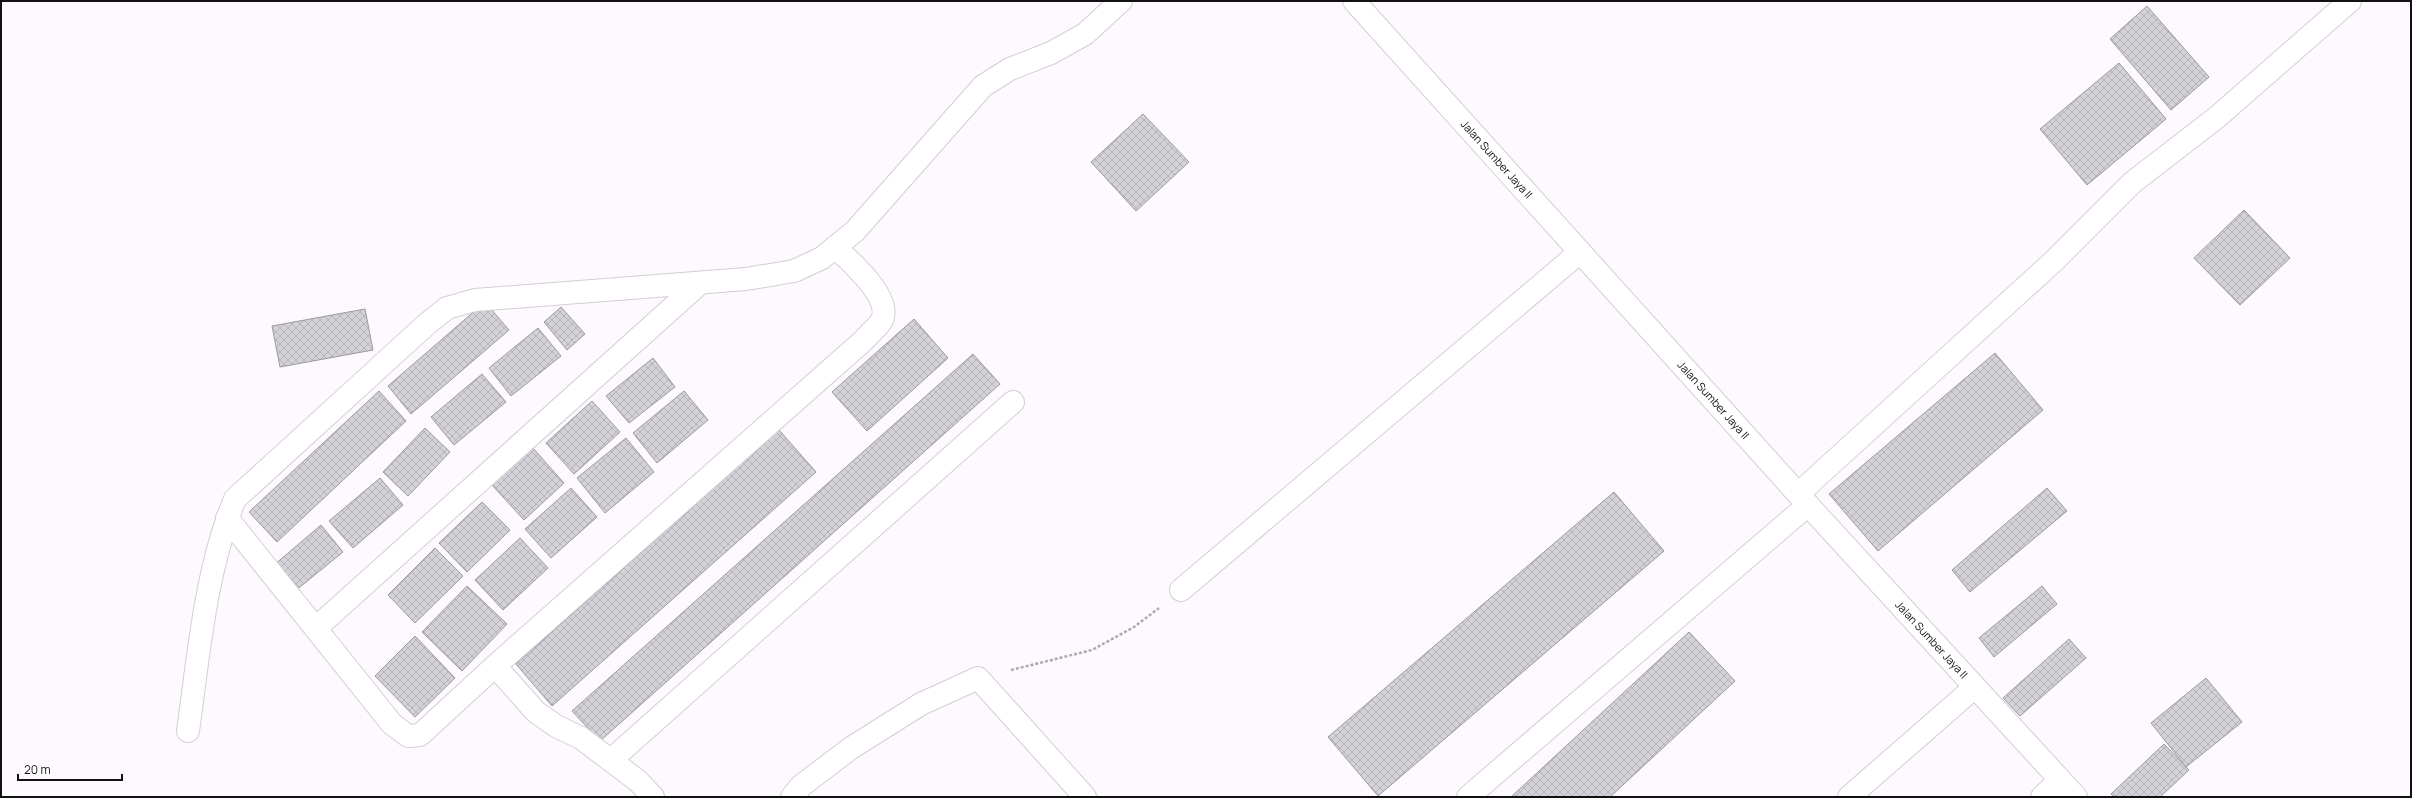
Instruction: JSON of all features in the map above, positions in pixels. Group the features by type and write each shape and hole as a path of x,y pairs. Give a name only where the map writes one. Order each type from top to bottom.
{"street":[{"path":"188,731 213,566 227,518 235,500 422,328 447,308 475,300 746,279 794,271 822,258 855,231 983,86 1010,69 1051,53 1085,34 1121,1"},
{"name":"Jalan Sumber Jaya II","path":"1354,1 1803,500 2076,797"},
{"path":"1468,797 1803,500 2055,260 2133,182 2216,118 2350,1"},
{"path":"227,518 392,724 408,736 420,735 495,666 863,341 882,320 883,310 881,301 871,284 836,247"},
{"path":"1181,590 1580,252"},
{"path":"316,628 700,283"},
{"path":"611,760 1013,402"},
{"path":"495,666 536,712 556,726 581,738 638,781 653,797"},
{"path":"792,797 801,786 851,748 921,704 978,678 1085,797"},
{"path":"1849,797 1975,687"},
{"path":"2042,797 2060,780"}],"path":[{"path":"978,678 1092,650 1134,627 1181,590"}],"building":[{"path":"2147,6 2209,77 2171,110 2110,39"},
{"path":"2119,63 2166,119 2087,185 2040,129"},
{"path":"1143,114 1189,162 1136,211 1091,162"},
{"path":"2244,210 2290,258 2240,305 2194,258"},
{"path":"485,302 509,330 411,414 388,386"},
{"path":"561,307 585,334 567,350 544,322"},
{"path":"365,309 373,350 280,367 272,326"},
{"path":"914,319 948,358 867,431 832,392"},
{"path":"538,328 561,356 511,396 489,368"},
{"path":"1995,353 2043,410 1878,551 1829,494"},
{"path":"973,354 1000,384 600,741 572,711"},
{"path":"653,358 675,387 629,423 606,396"},
{"path":"482,374 506,402 454,445 431,417"},
{"path":"379,391 406,421 277,542 249,512"},
{"path":"684,391 708,420 657,463 633,433"},
{"path":"592,401 620,432 574,474 546,443"},
{"path":"425,428 450,452 408,496 383,472"},
{"path":"779,430 816,472 552,706 516,664"},
{"path":"626,438 654,472 605,513 577,478"},
{"path":"532,447 564,483 524,520 492,485"},
{"path":"380,478 403,505 353,548 329,521"},
{"path":"571,488 597,517 551,558 525,529"},
{"path":"2047,488 2067,511 1970,592 1952,570"},
{"path":"1614,492 1664,551 1378,796 1328,737"},
{"path":"482,502 510,530 467,572 439,543"},
{"path":"321,525 343,552 295,591 274,565"},
{"path":"520,538 548,568 503,610 475,580"},
{"path":"435,548 463,576 415,623 388,595"},
{"path":"467,586 507,624 462,671 422,632"},
{"path":"2042,586 2057,604 1994,657 1979,638"},
{"path":"1689,632 1735,681 1610,797 1511,797"},
{"path":"415,636 455,678 415,717 375,676"},
{"path":"2069,639 2086,658 2020,716 2003,698"},
{"path":"2206,678 2242,722 2186,767 2151,723"},
{"path":"2164,744 2189,770 2160,797 2114,797 2111,794"}]}
